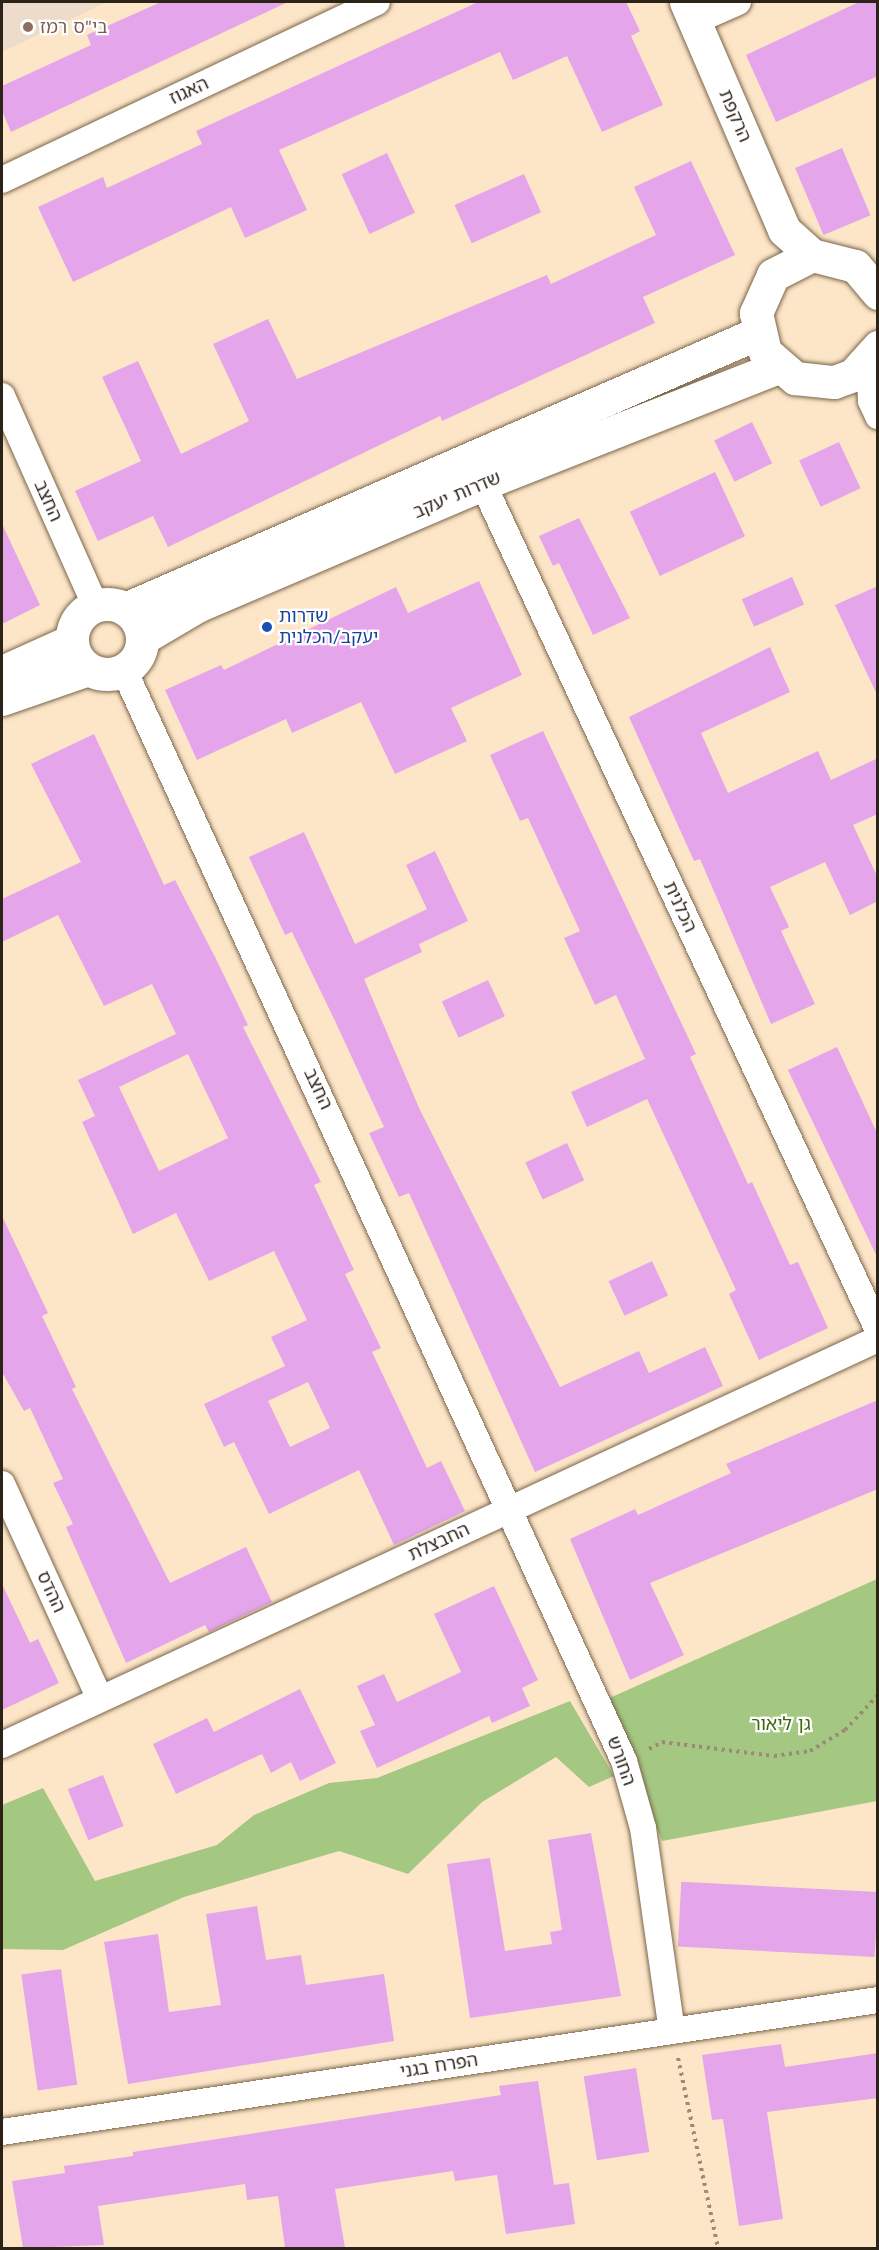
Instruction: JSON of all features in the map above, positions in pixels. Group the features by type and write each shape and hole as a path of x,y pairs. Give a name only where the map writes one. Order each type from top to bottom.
{"street":[{"name":"האגוז","path":"2,180 377,2"},
{"path":"690,11 738,2"},
{"name":"הרקפת","path":"690,11 784,230 812,255"},
{"name":"הרקפת","path":"782,268 784,230"},
{"path":"874,408 834,382 805,381 778,367 758,333 761,294 782,268 812,255 834,257 875,284"},
{"name":"שדרות יעקב","path":"110,607 758,333"},
{"path":"834,382 873,354"},
{"path":"873,354 874,408"},
{"name":"שדרות יעקב","path":"142,638 200,605 483,484 778,367"},
{"name":"החצב","path":"2,396 110,607"},
{"name":"הכלנית","path":"483,484 878,1330"},
{"path":"2,699 88,669 105,675 124,670 138,657 142,638 110,607 77,619 71,640 88,669"},
{"path":"2,672 71,640"},
{"name":"החצב","path":"124,670 512,1508"},
{"name":"החבצלת","path":"2,1745 878,1339"},
{"name":"ההדס","path":"2,1484 100,1699"},
{"name":"החורש","path":"512,1508 624,1761 643,1828 672,2031"},
{"name":"הפרח בגני","path":"2,2132 878,2000"}],"path":[{"path":"624,1761 662,1742 774,1756 810,1752 845,1730 878,1695"},
{"path":"672,2031 718,2248"}],"shaded area":[{"name":"בי\"ס רמז","path":"2,2 107,2 2,52"}],"green space":[{"name":"גן ליאור","path":"877,1579 877,1801 662,1841 605,1700"},
{"path":"570,1701 614,1776 589,1787 556,1757 482,1802 408,1874 339,1851 184,1897 63,1950 2,1949 2,1805 43,1788 95,1881 217,1845 254,1815 329,1783 377,1778"}],"building":[{"path":"161,2 288,2 11,132 2,111 2,86 91,45 87,35"},
{"path":"478,2 626,2 640,31 631,36 663,105 602,132 567,56 513,80 500,52 279,150 307,210 245,238 231,207 73,282 38,207 103,177 107,188 202,144 196,131"},
{"path":"859,2 878,2 878,76 776,122 746,55"},
{"path":"842,148 871,215 824,235 795,168"},
{"path":"387,153 415,213 370,234 342,174"},
{"path":"691,161 735,255 643,297 655,323 442,421 440,416 168,547 153,516 98,541 75,491 141,461 102,377 138,361 181,454 249,421 213,344 268,319 297,379 547,275 551,284 656,235 634,187"},
{"path":"524,174 541,212 472,243 455,205"},
{"path":"752,422 772,463 734,482 714,440"},
{"path":"839,442 861,488 821,507 799,461"},
{"path":"715,472 745,536 660,576 630,512"},
{"path":"579,518 630,618 593,635 559,563 553,566 539,536"},
{"path":"2,524 40,605 2,624"},
{"path":"792,577 804,604 754,627 742,599"},
{"path":"479,581 522,675 451,708 467,741 395,774 361,702 292,733 286,719 197,760 165,690 221,665 224,670 396,587 408,613"},
{"path":"878,586 878,697 835,605"},
{"path":"770,647 790,692 701,733 728,793 818,751 831,780 878,758 878,814 853,825 878,878 878,901 850,915 825,862 770,887 789,927 781,931 815,1004 771,1024 700,859 694,861 629,717"},
{"path":"543,731 696,1054 690,1057 748,1184 752,1182 790,1265 798,1262 828,1328 759,1360 729,1294 736,1290 647,1099 587,1127 571,1092 645,1059 616,995 595,1005 564,938 580,931 528,818 520,821 490,755"},
{"path":"94,734 164,885 175,880 215,957 248,1025 243,1027 321,1182 314,1185 354,1270 345,1274 381,1348 372,1352 427,1468 441,1461 465,1511 394,1545 359,1470 269,1514 234,1442 224,1447 204,1404 285,1366 271,1337 307,1320 274,1251 209,1281 176,1213 133,1234 82,1122 95,1116 78,1080 176,1034 152,984 104,1006 58,915 2,942 2,899 81,862 31,764","holes":["188,1054 228,1138 159,1171 119,1087","308,1382 330,1428 290,1447 268,1401"]},
{"path":"304,832 355,944 427,909 406,865 435,851 468,921 419,944 422,952 364,979 420,1110 560,1387 639,1351 649,1373 705,1347 723,1386 535,1472 409,1193 399,1197 369,1133 384,1127 335,1021 292,932 285,935 249,857"},
{"path":"488,980 505,1016 459,1038 442,1002"},
{"path":"837,1047 878,1135 878,1259 788,1070"},
{"path":"567,1143 584,1180 543,1200 525,1162"},
{"path":"2,1216 48,1313 42,1316 76,1387 72,1389 170,1583 246,1547 272,1602 209,1632 205,1625 126,1663 66,1527 73,1524 53,1483 63,1479 30,1408 24,1411 2,1372"},
{"path":"652,1261 668,1295 625,1316 608,1281"},
{"path":"878,1400 878,1489 650,1583 684,1655 630,1680 570,1539 635,1509 638,1515 731,1473 726,1464"},
{"path":"2,1584 30,1643 38,1639 59,1683 2,1710"},
{"path":"494,1586 538,1680 522,1688 530,1706 492,1723 489,1716 377,1768 360,1731 375,1725 357,1686 384,1674 397,1702 461,1672 434,1614"},
{"path":"300,1689 336,1763 300,1781 291,1762 271,1773 262,1754 176,1794 153,1744 207,1718 214,1732"},
{"path":"103,1775 124,1826 88,1840 68,1789"},
{"path":"591,1833 621,1996 470,2018 447,1864 490,1858 505,1951 552,1944 550,1932 562,1930 548,1840"},
{"path":"681,1882 878,1892 875,1957 678,1947"},
{"path":"257,1906 266,1960 301,1955 306,1985 384,1974 394,2041 128,2084 104,1942 158,1934 169,2012 221,2005 206,1914"},
{"path":"61,1969 77,2085 38,2090 21,1975"},
{"path":"781,2044 785,2067 878,2053 878,2098 767,2112 783,2219 739,2226 723,2119 712,2120 702,2055"},
{"path":"636,2068 649,2152 597,2160 584,2076"},
{"path":"538,2081 554,2185 569,2183 575,2224 506,2234 497,2175 455,2181 453,2171 335,2189 345,2248 285,2248 278,2196 247,2200 245,2184 98,2206 104,2245 23,2248 12,2181 65,2173 64,2166 133,2156 133,2152 501,2095 499,2086"}],"place":[{"name":"בי\"ס רמז","path":"28,27"},
{"name":"שדרות יעקב/הכלנית","path":"267,627"}]}
